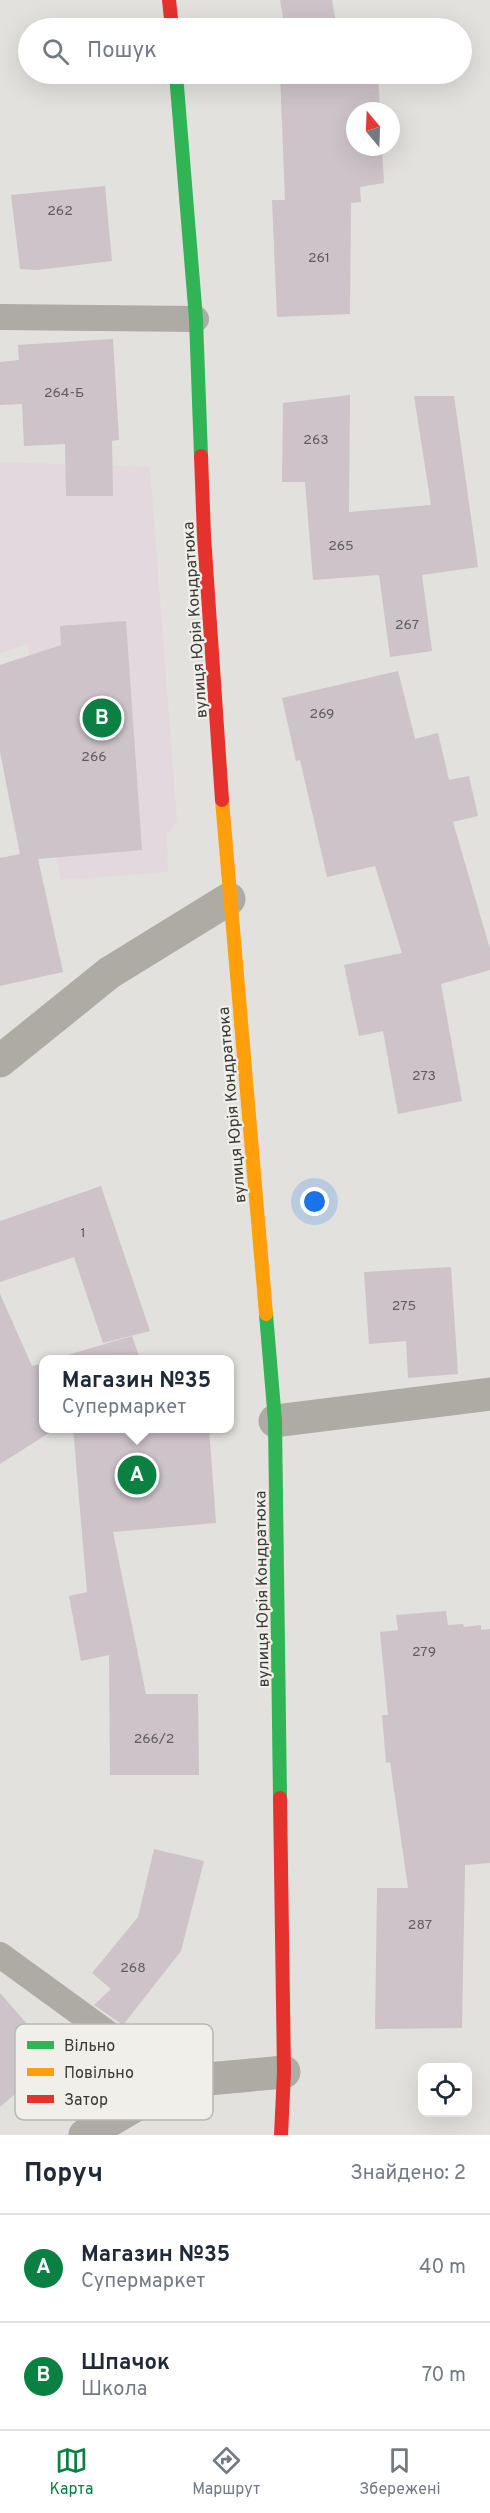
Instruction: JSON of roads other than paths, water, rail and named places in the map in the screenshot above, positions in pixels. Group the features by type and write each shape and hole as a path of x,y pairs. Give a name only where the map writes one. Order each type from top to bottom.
{"street":[{"path":"169,0 171,18"},
{"name":"вулиця Юрія Кондратюка","path":"177,84 196,319 204,536 229,899 275,1422 284,2072 281,2135"},
{"path":"0,1061 109,973 229,899"},
{"path":"275,1422 490,1394"},
{"path":"213,2079 284,2072"},
{"path":"85,2135 110,2120"}],"lane":[{"path":"0,316 196,319"},
{"path":"0,1955 95,2024"}],"place":[{"name":"Шпачок","path":"102,718"},
{"name":"Магазин №35","path":"137,1475"}]}
